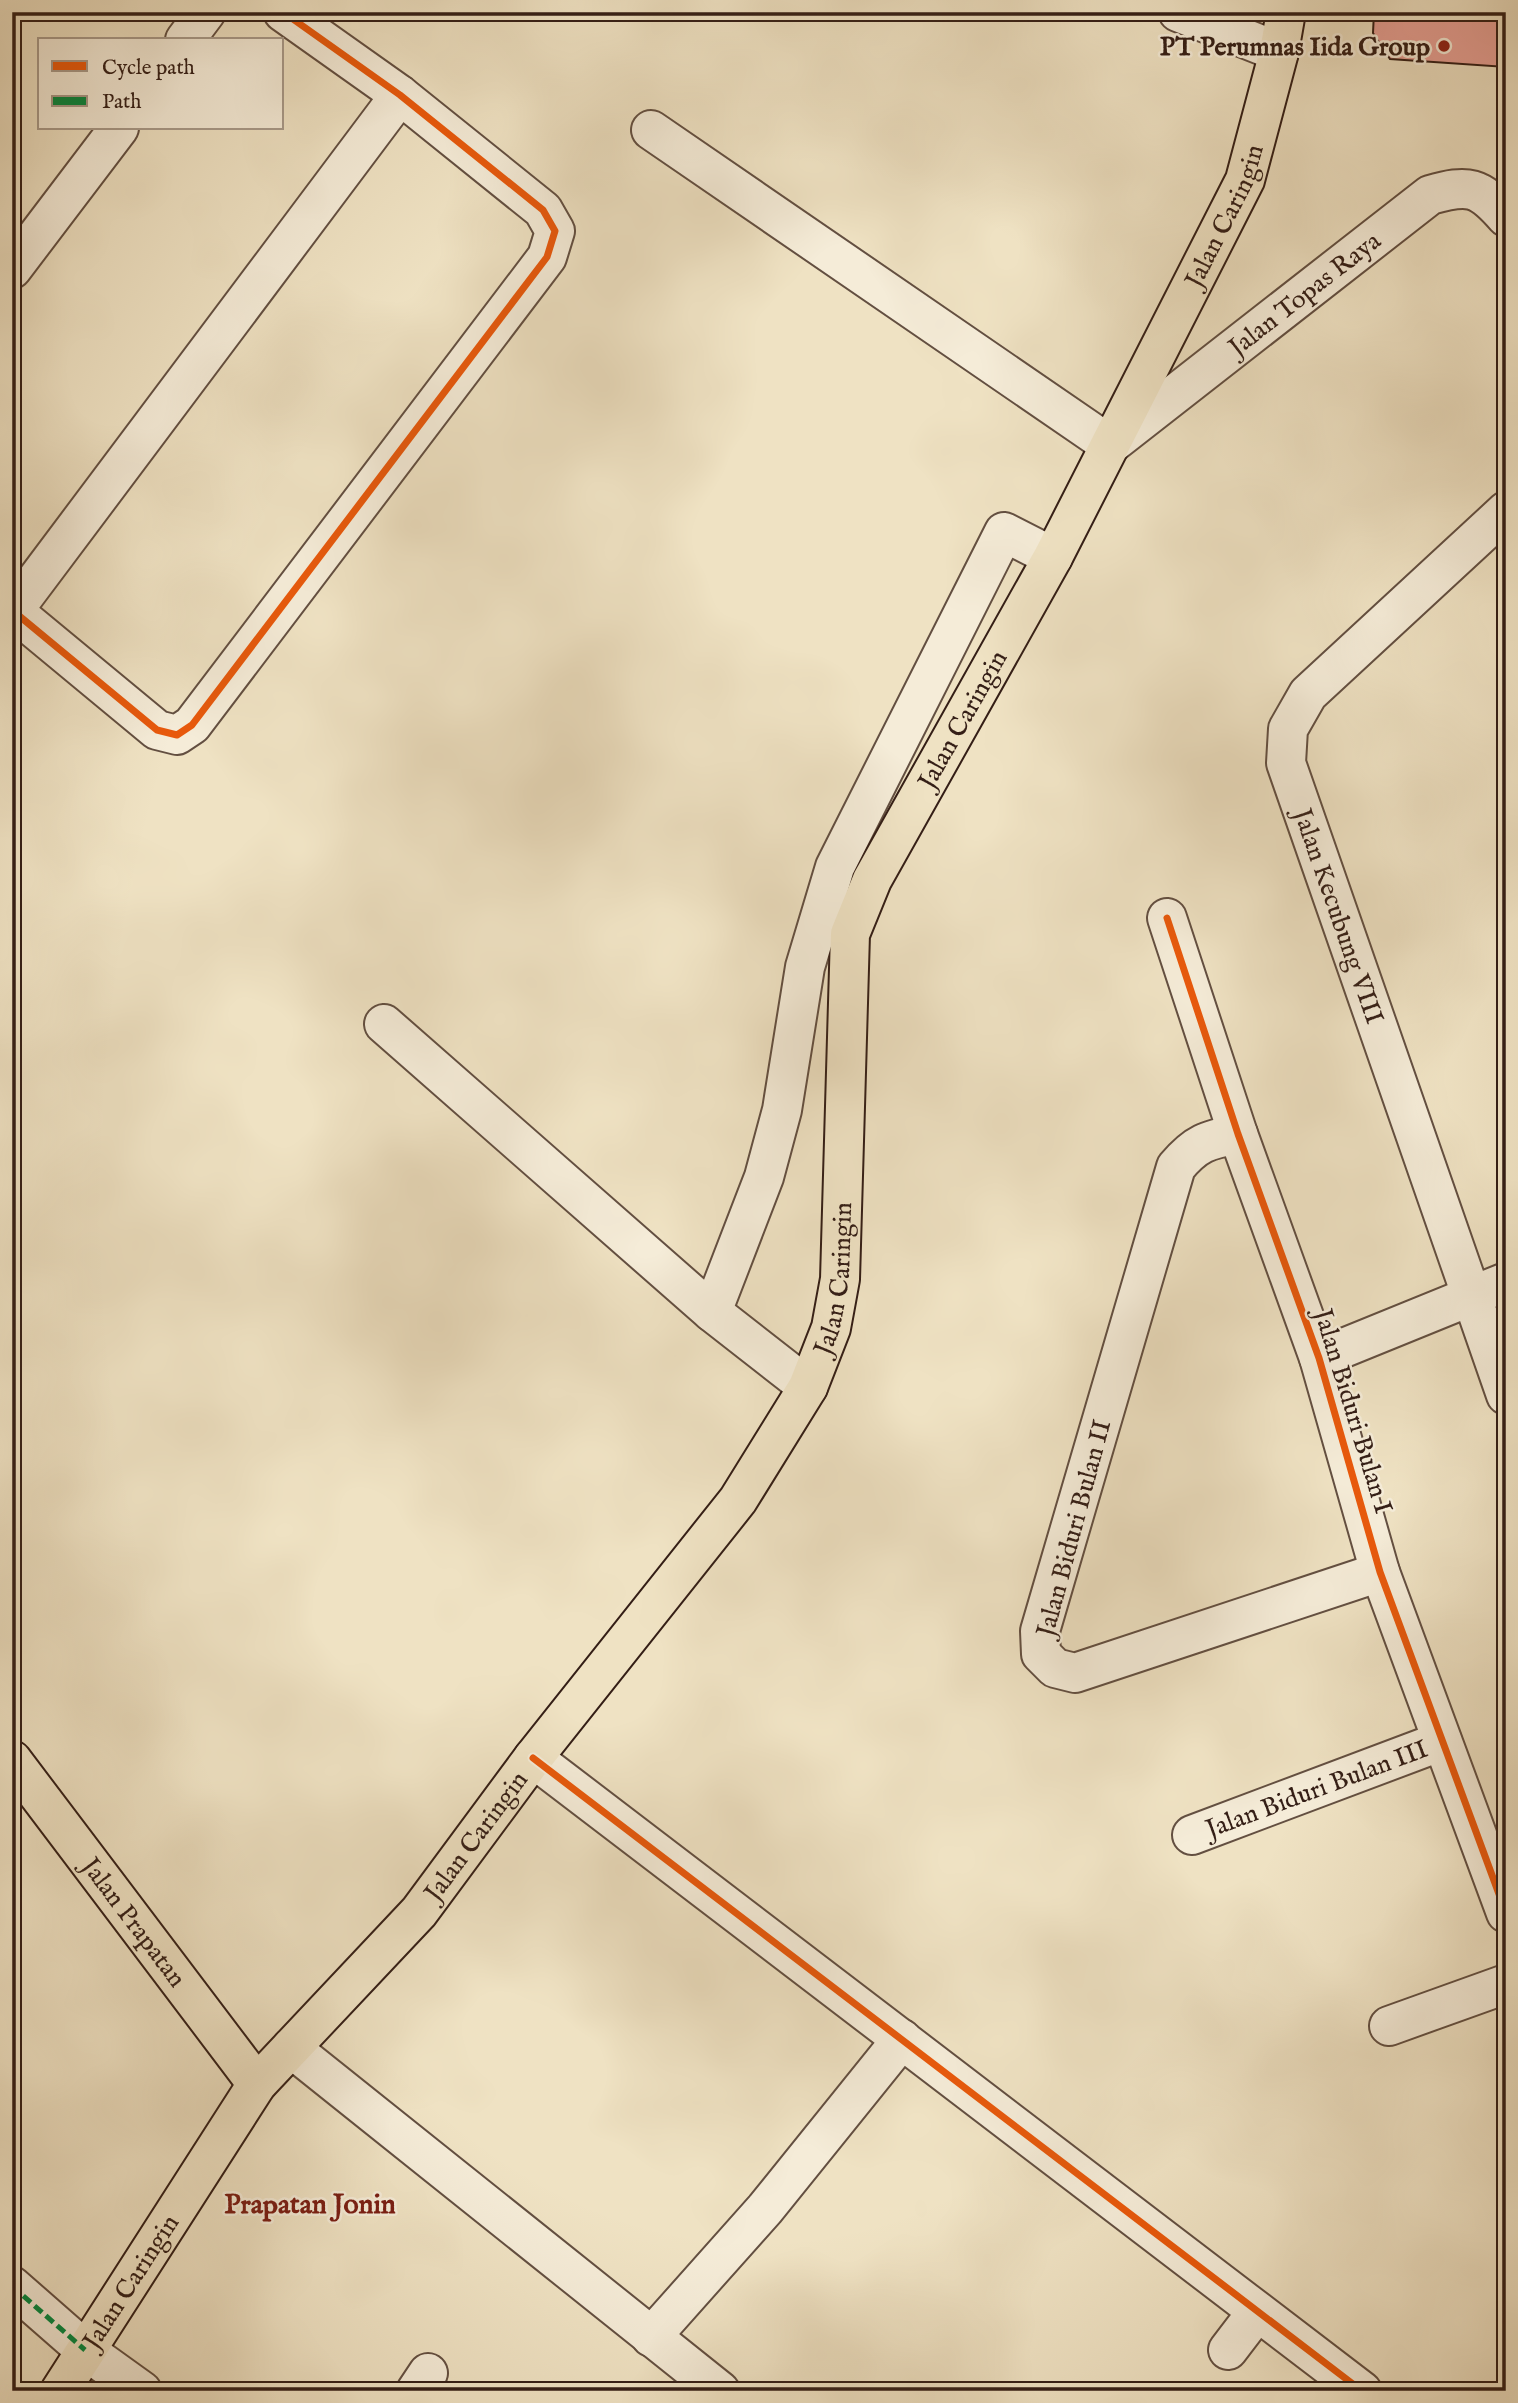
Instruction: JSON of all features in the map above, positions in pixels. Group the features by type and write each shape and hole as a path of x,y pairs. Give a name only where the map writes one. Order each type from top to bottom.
{"main road":[{"name":"Jalan Caringin","path":"60,2391 257,2084 419,1912 533,1758 738,1500 808,1387 831,1328 840,1279 850,934 872,880 1054,556 1244,180 1279,52 1286,12"},
{"name":"Jalan Prapatan","path":"12,1760 257,2084"}],"street":[{"path":"186,38 206,12"},
{"path":"282,12 400,95 543,210 555,231 547,257 192,726 177,735 157,730 13,610 400,95"},
{"path":"1178,12 1279,52"},
{"path":"12,269 117,130"},
{"path":"651,130 1110,445"},
{"name":"Jalan Topas Raya","path":"1110,445 1430,195 1460,186 1488,196 1506,217"},
{"name":"Jalan Kecubung VIII","path":"1506,510 1308,694 1288,729 1286,763 1489,1288 1506,1395"},
{"path":"712,1311 764,1177 782,1110 806,967 835,867 1004,531 1054,556"},
{"name":"Jalan Biduri Bulan I","path":"1167,918 1238,1134 1319,1358 1380,1572 1506,1913"},
{"path":"384,1024 712,1311 808,1387"},
{"name":"Jalan Biduri Bulan II","path":"1238,1134 1214,1138 1192,1147 1176,1167 1040,1631 1041,1654 1055,1668 1075,1673 1380,1572"},
{"path":"1319,1358 1489,1288"},
{"name":"Jalan Biduri Bulan III","path":"1192,1835 1442,1741"},
{"path":"533,1758 1362,2391"},
{"path":"1389,2026 1506,1984"},
{"path":"651,2337 765,2209 902,2039"},
{"path":"291,2049 720,2391"},
{"path":"12,2286 85,2350 142,2391"},
{"path":"1228,2350 1257,2312"}],"building":[{"name":"PT Perumnas Iida Group","path":"1374,12 1506,12 1506,67 1390,59 1373,33"}],"marked path":[{"path":"12,2286 85,2350"}],"cycle path":[{"path":"12,610 157,730 177,735 192,725 547,257 555,231 543,210 400,95 283,12"},
{"path":"1167,918 1238,1134 1319,1358 1380,1572 1506,1913"},
{"path":"533,1758 1362,2391"}],"place":[{"name":"PT Perumnas Iida Group","path":"1444,46"}],"district":[{"name":"Prapatan Jonin","path":"310,2203"}]}
